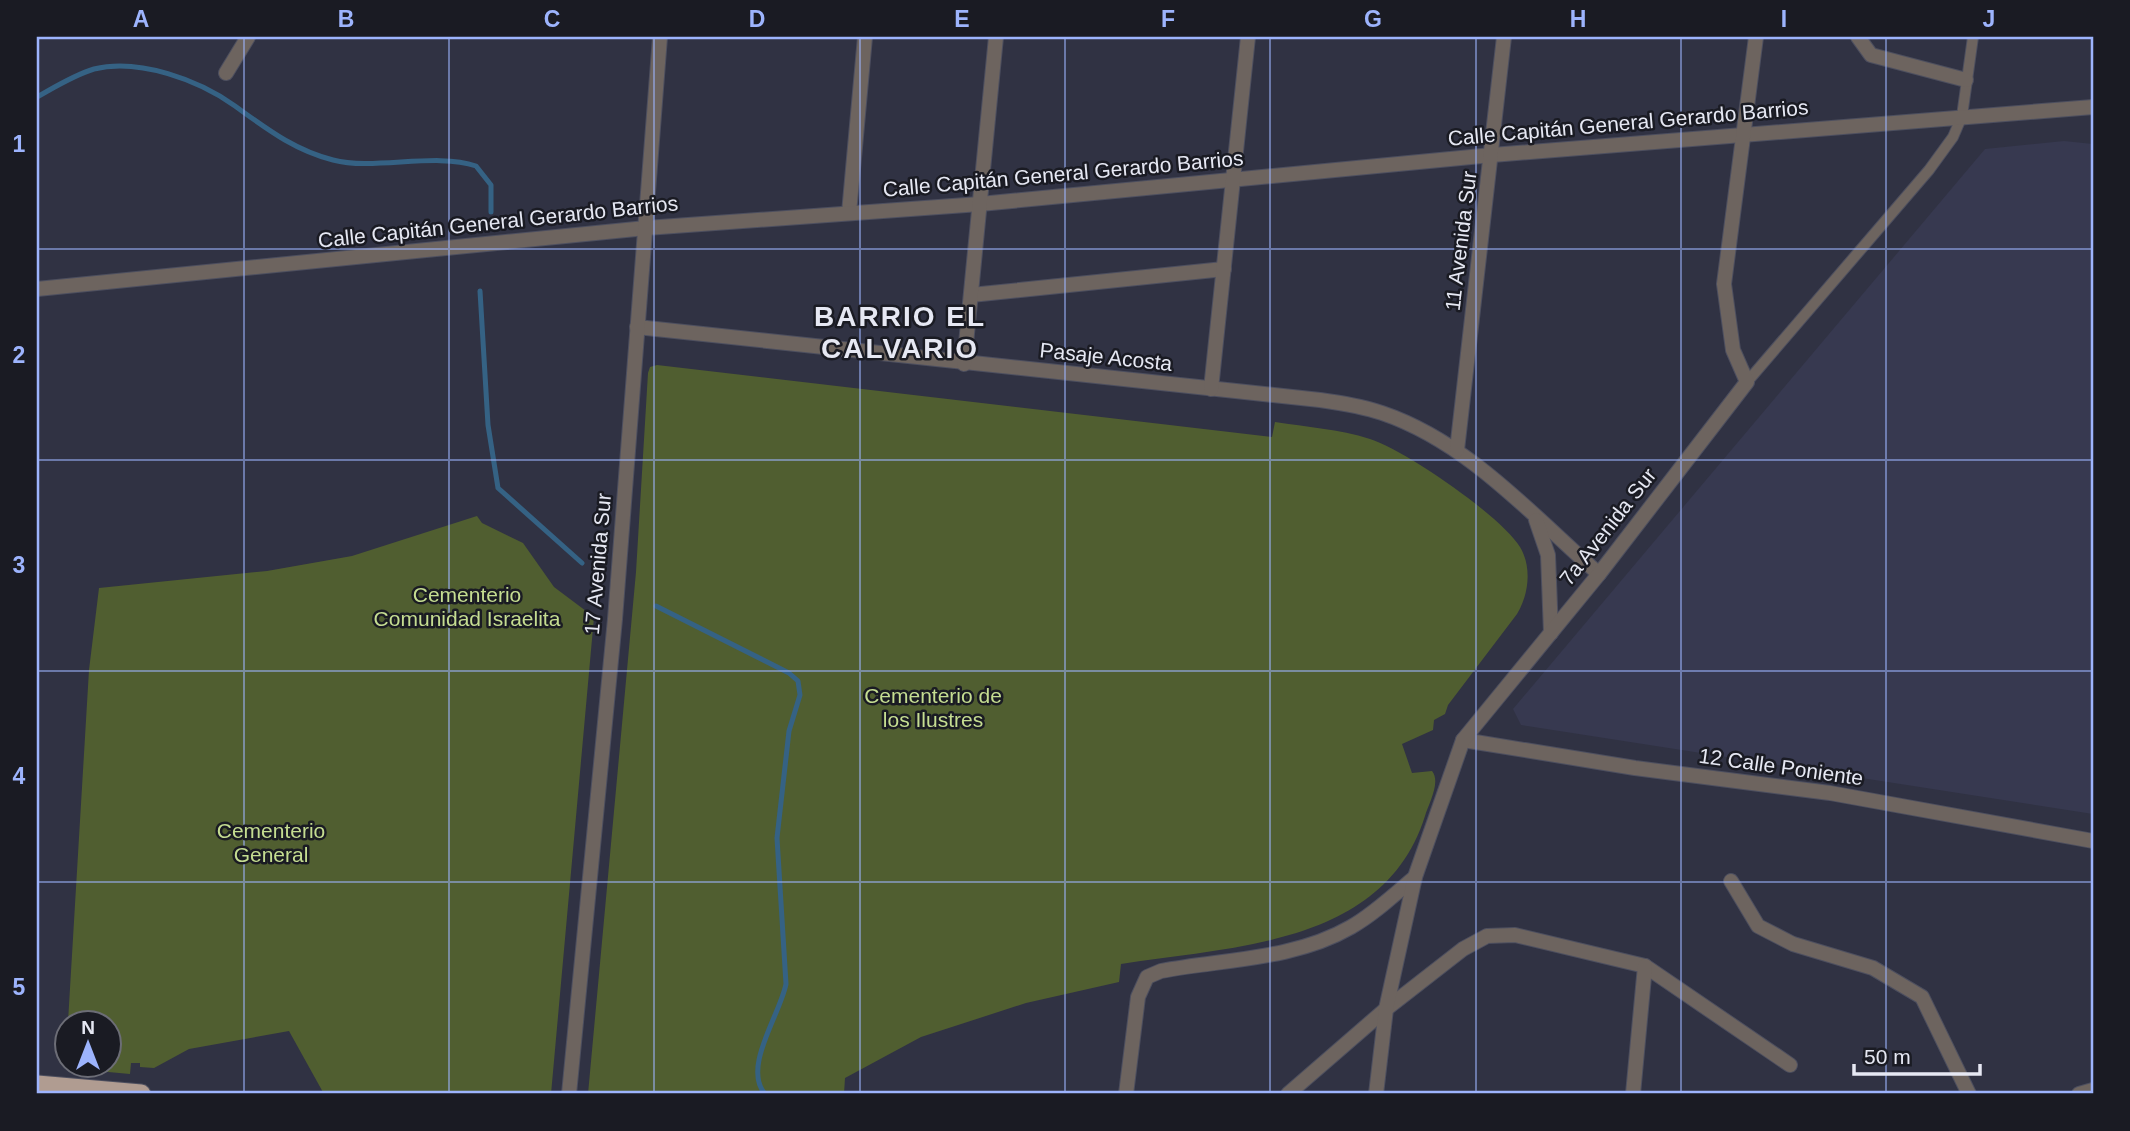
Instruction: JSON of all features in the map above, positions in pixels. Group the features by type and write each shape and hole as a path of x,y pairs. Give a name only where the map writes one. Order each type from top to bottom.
{"highway":[{"path":"37,1085 141,1094"}],"street":[{"path":"226,73 248,37"},
{"name":"17 Avenida Sur","path":"569,1094 615,619 660,37"},
{"path":"849,213 865,37"},
{"path":"964,364 996,37"},
{"path":"1211,389 1248,37"},
{"name":"11 Avenida Sur","path":"1457,450 1504,37"},
{"path":"1748,382 1733,350 1724,284 1756,37"},
{"path":"1858,37 1871,55 1966,80"},
{"name":"7a Avenida Sur","path":"1376,1094 1386,1009 1415,877 1463,740 1599,574 1748,382 1929,170 1953,137 1962,116 1973,37"},
{"name":"Calle Capitán General Gerardo Barrios","path":"37,289 646,228 980,204 1492,155 2093,107"},
{"path":"971,295 1223,269"},
{"name":"Pasaje Acosta","path":"637,327 1364,408 1402,421 1457,450 1599,574"},
{"path":"1536,518 1548,555 1551,634"},
{"name":"12 Calle Poniente","path":"1463,740 1627,767 1830,793 2093,842"},
{"path":"1126,1094 1138,997 1147,977 1161,971 1279,953 1321,941 1351,927 1415,877"},
{"path":"1731,881 1758,926 1793,944 1873,968 1922,997 1969,1094"},
{"path":"1289,1094 1386,1009 1464,949 1487,936 1515,935 1645,966 1790,1066"},
{"path":"1633,1094 1645,966"},
{"path":"2079,1094 2093,1090"}],"shaded area":[{"path":"2064,141 2093,144 2093,814 1521,725 1513,709 1985,149"}],"green space":[{"name":"Cementerio de los Ilustres","path":"657,365 1272,437 1275,422 1370,439 1428,470 1473,502 1510,534 1520,547 1526,563 1528,580 1524,598 1517,614 1448,705 1445,714 1434,720 1433,730 1402,744 1412,773 1432,771 1434,776 1435,787 1425,816 1405,859 1376,891 1340,915 1299,932 1255,944 1121,964 1119,982 1026,1003 921,1037 845,1078 844,1094 588,1094 636,572 648,373 650,367"},
{"name":"Cementerio General","path":"477,516 482,523 523,543 554,587 594,617 551,1094 324,1094 289,1031 189,1049 154,1068 131,1063 130,1074 122,1073 122,1009 69,1009 89,670 99,588 267,571 352,556"}],"waterway":[{"path":"37,97 94,69 112,66 149,69 186,80 220,96 293,145 319,156 349,163 442,161 476,166 491,185 491,212"},
{"path":"480,291 488,425 498,488 582,563"},
{"path":"656,606 789,673 798,681 800,695 789,731 777,838 786,984 760,1056 759,1083 765,1094"}],"district":[{"name":"BARRIO EL CALVARIO","path":"900,332"}],"park label":[{"name":"Cementerio Comunidad Israelita","path":"467,607"}]}
